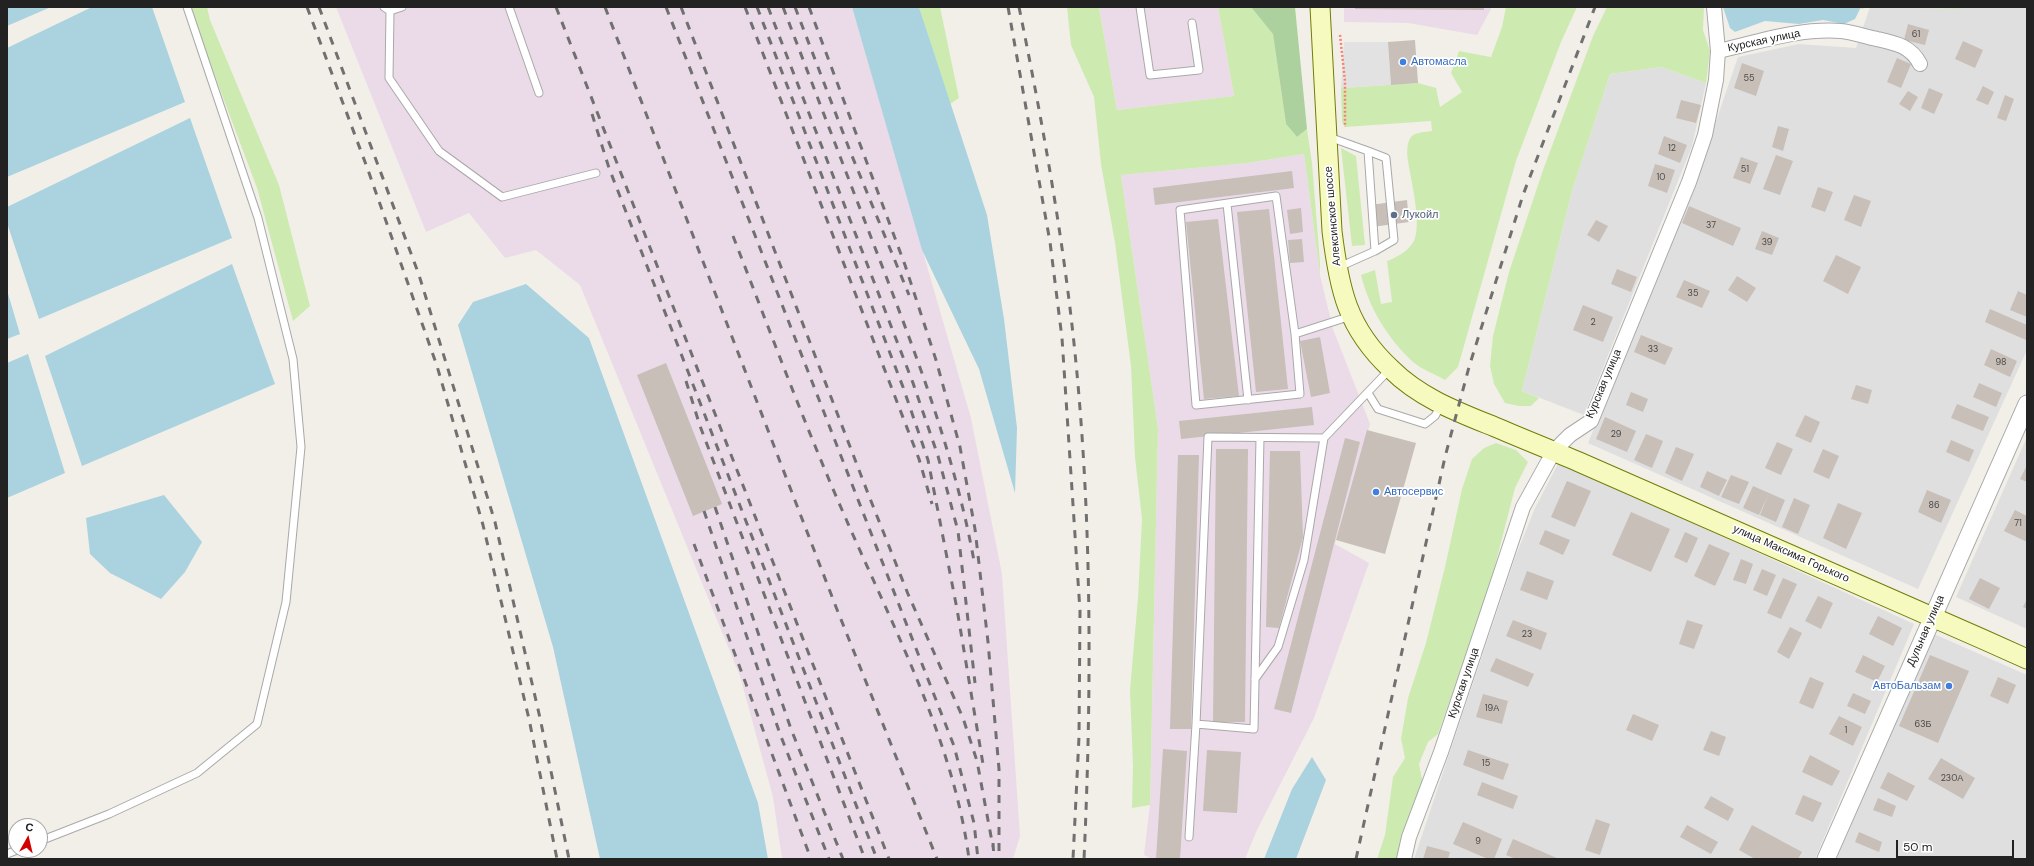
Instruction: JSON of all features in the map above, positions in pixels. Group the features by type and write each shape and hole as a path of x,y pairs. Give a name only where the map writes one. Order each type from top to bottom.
{"main road":[{"name":"Алексинское шоссе","path":"1320,7 1332,231 1336,268 1342,295 1351,316 1372,350 1409,386 1441,405 1554,451"},
{"name":"улица Максима Горького","path":"1554,451 2027,659"}],"street":[{"name":"Курская улица","path":"1404,859 1409,837 1441,752 1523,507 1554,451 1570,435 1591,421 1686,189 1705,136 1716,80 1718,51 1714,7"},
{"name":"Курская улица","path":"1718,51 1798,32 1841,31 1893,42 1908,49 1916,56 1920,64"},
{"name":"Дульная улица","path":"1826,859 1932,616 2027,404"}],"lane":[{"path":"48,838 109,814 197,773 257,724 286,602 301,447 293,359 258,218 186,7"},
{"path":"402,7 387,9 389,78 439,151 502,197 596,173"},
{"path":"509,7 539,92"},
{"path":"1140,7 1150,75 1199,70 1192,23"},
{"path":"1327,136 1386,158 1394,240 1376,251 1336,268"},
{"path":"1368,151 1376,251"},
{"path":"1276,196 1295,334 1300,394 1196,405 1180,210 1276,196"},
{"path":"1227,204 1248,400"},
{"path":"1295,334 1351,316"},
{"path":"1255,680 1278,647 1304,560 1324,438 1391,369"},
{"path":"1368,393 1378,409 1425,424 1435,416 1441,405"},
{"path":"1189,837 1196,724 1208,438 1324,438"},
{"path":"1196,724 1254,729 1260,438"}],"path":[{"path":"1340,29 1345,81 1345,127"}],"shaded area":[{"path":"336,7 852,7 971,418 1002,574 1020,836 1013,859 782,859 773,797 740,676 580,285 536,250 505,258 469,213 426,232"},
{"path":"1099,7 1218,7 1234,96 1117,110"},
{"path":"1344,7 1492,7 1477,35 1408,23 1344,22"},
{"path":"1870,7 1960,9 1961,7 2027,7 2027,350 1918,589 1588,443 1688,203 1738,57 1799,44 1856,48"},
{"path":"1344,42 1388,42 1391,85 1341,88"},
{"path":"1661,67 1706,83 1692,146 1584,415 1522,391 1572,191 1610,74"},
{"path":"1304,154 1320,275 1333,329 1370,424 1335,544 1369,563 1314,718 1257,830 1245,859 1152,859 1144,855 1150,805 1158,428 1121,175 1247,163"},
{"path":"2027,437 2027,629 1956,597"},
{"path":"1559,462 1914,624 1815,859 1414,859 1516,555 1535,508"},
{"path":"1934,634 2027,675 2027,859 1835,859"}],"green space":[{"path":"189,7 207,7 210,20 279,185 310,306 293,321 257,188"},
{"path":"919,7 940,7 959,98 950,104"},
{"path":"1067,7 1099,7 1117,110 1234,96 1218,7 1251,7 1273,33 1286,124 1297,137 1307,129 1312,163 1320,275 1304,154 1247,163 1121,175 1158,428 1150,805 1132,808 1133,766 1130,690 1138,598 1142,519 1135,457 1131,366 1115,243 1101,164 1094,97 1071,45"},
{"path":"1251,7 1295,7 1307,129 1297,137 1286,124 1273,34"},
{"path":"1506,7 1577,7 1561,42 1516,161 1458,367 1445,380 1416,365 1395,343 1374,311 1361,275 1375,270 1381,304 1392,302 1387,261 1399,256 1409,248 1414,241 1417,224 1415,202 1407,156 1408,142 1415,134 1432,131 1431,121 1345,127 1342,122 1341,88 1418,83 1436,88 1440,107 1462,92 1451,73 1459,51 1491,57 1502,27"},
{"path":"1607,7 1704,7 1703,30 1710,51 1706,83 1661,67 1610,74 1572,191 1522,391 1539,398 1531,406 1519,406 1505,403 1494,384 1490,366 1493,336 1509,272 1543,170 1593,36"},
{"path":"1870,7 1961,7 1960,9"},
{"path":"1341,148 1356,156 1365,245 1352,246"},
{"path":"1496,443 1516,450 1528,462 1515,488 1490,585 1438,734 1428,742 1419,764 1423,784 1403,831 1398,859 1377,859 1385,835 1393,777 1405,758 1401,739 1408,698 1426,643 1445,567 1462,489 1472,459 1484,448"}],"water":[{"path":"7,7 51,7 7,26"},
{"path":"92,7 152,7 185,102 7,177 7,48"},
{"path":"852,7 919,7 987,215 1004,319 1017,428 1015,493 979,369 922,250"},
{"path":"1723,7 1861,7 1855,19 1844,24 1823,20 1799,24 1765,21 1735,32 1730,28"},
{"path":"190,118 232,238 39,319 7,223 7,207"},
{"path":"232,264 275,384 82,466 45,356"},
{"path":"526,284 589,338 758,803 768,859 600,859 553,647 458,325 473,302"},
{"path":"7,290 20,334 7,339"},
{"path":"28,354 65,473 7,498 7,363"},
{"path":"164,495 202,542 185,572 161,599 110,573 90,554 86,518"},
{"path":"1312,757 1326,780 1296,859 1264,859 1292,789"}],"building":[{"path":"1355,7 1484,7 1484,10 1355,9"},
{"path":"1908,24 1929,30 1925,45 1904,40"},
{"name":"Автомасла","path":"1415,40 1418,83 1391,85 1388,42"},
{"path":"1963,41 1983,50 1975,68 1955,59"},
{"path":"1897,58 1911,64 1901,88 1887,82"},
{"path":"1742,63 1764,71 1756,96 1734,88"},
{"path":"1983,86 1994,92 1988,105 1976,100"},
{"path":"1929,88 1943,94 1934,114 1921,108"},
{"path":"1908,91 1918,97 1910,111 1899,104"},
{"path":"2005,95 2014,99 2006,121 1997,118"},
{"path":"1681,100 1701,105 1696,123 1676,118"},
{"path":"1778,126 1789,129 1783,151 1772,147"},
{"path":"1664,136 1687,145 1680,163 1658,154"},
{"path":"1776,155 1793,161 1780,195 1763,189"},
{"path":"1741,157 1758,163 1750,184 1733,178"},
{"path":"1655,164 1675,170 1667,193 1648,186"},
{"path":"1292,171 1294,188 1155,205 1153,188"},
{"path":"1818,187 1833,192 1825,212 1811,207"},
{"path":"1854,195 1871,201 1861,227 1844,220"},
{"path":"1407,200 1409,222 1372,227 1370,205"},
{"path":"1689,206 1741,228 1733,246 1682,223"},
{"path":"1301,208 1303,232 1290,234 1287,210"},
{"path":"1269,209 1288,389 1256,392 1237,212"},
{"path":"1218,219 1239,396 1204,399 1186,222"},
{"path":"1596,220 1608,226 1599,242 1587,235"},
{"path":"1762,231 1779,238 1772,255 1755,249"},
{"path":"1302,239 1304,262 1290,263 1288,240"},
{"path":"1836,255 1861,267 1848,294 1823,281"},
{"path":"1617,269 1637,277 1631,292 1611,284"},
{"path":"1737,276 1756,288 1747,302 1728,290"},
{"path":"1684,280 1710,291 1702,308 1676,297"},
{"path":"2018,291 2027,295 2027,317 2010,310"},
{"path":"1583,305 1613,317 1603,342 1573,330"},
{"path":"1990,309 2027,325 2026,340 1985,322"},
{"path":"1641,335 1673,348 1665,365 1634,352"},
{"path":"1320,337 1330,393 1311,397 1300,341"},
{"path":"1991,349 2017,361 2010,377 1984,365"},
{"path":"666,363 722,504 693,516 637,375"},
{"path":"1979,383 2002,393 1996,407 1973,397"},
{"path":"1856,385 1872,390 1868,404 1851,399"},
{"path":"1631,392 1648,399 1643,412 1626,405"},
{"path":"1957,404 1989,417 1983,431 1951,418"},
{"path":"1312,407 1314,425 1181,439 1179,421"},
{"path":"1805,415 1820,422 1811,443 1795,436"},
{"path":"1605,417 1636,431 1627,452 1596,439"},
{"name":"Автосервис","path":"1367,430 1416,443 1385,554 1336,540"},
{"path":"1646,434 1663,441 1652,468 1634,460"},
{"path":"1345,438 1360,442 1291,713 1274,709"},
{"path":"1951,440 1974,450 1969,462 1946,452"},
{"path":"1777,442 1793,449 1781,475 1765,468"},
{"path":"1676,447 1694,454 1682,481 1665,473"},
{"path":"1216,449 1248,449 1245,722 1213,722"},
{"path":"1823,449 1839,456 1829,479 1813,472"},
{"path":"1270,451 1300,451 1303,537 1279,628 1266,627"},
{"path":"1178,455 1199,455 1191,729 1170,729"},
{"path":"2027,465 2027,482 2020,479"},
{"path":"1707,471 1727,480 1719,496 1700,487"},
{"path":"1731,475 1749,482 1739,504 1721,497"},
{"path":"1567,481 1591,491 1575,527 1551,517"},
{"path":"1753,486 1769,493 1759,515 1743,508"},
{"path":"1927,490 1951,500 1941,523 1918,512"},
{"path":"1769,493 1785,500 1776,522 1760,515"},
{"path":"1794,498 1810,505 1798,534 1782,527"},
{"path":"1838,503 1862,513 1846,549 1823,538"},
{"path":"2015,510 2027,516 2027,542 2004,531"},
{"path":"1631,512 1670,529 1651,572 1612,555"},
{"path":"1545,530 1570,540 1563,555 1539,544"},
{"path":"1685,532 1698,538 1687,563 1674,557"},
{"path":"1709,544 1730,553 1715,586 1694,576"},
{"path":"1741,559 1753,564 1746,584 1733,580"},
{"path":"1762,569 1776,575 1767,596 1753,590"},
{"path":"1527,571 1554,581 1547,600 1520,590"},
{"path":"1783,578 1797,584 1781,619 1767,613"},
{"path":"1980,578 2000,588 1989,609 1969,599"},
{"path":"1818,596 1833,603 1821,629 1805,621"},
{"path":"2027,599 2027,609 2023,607"},
{"path":"1878,616 1902,628 1893,646 1869,634"},
{"path":"1513,620 1547,633 1541,650 1506,636"},
{"path":"1687,620 1703,625 1694,649 1679,644"},
{"path":"1790,627 1802,633 1789,659 1777,652"},
{"path":"1863,655 1885,666 1877,682 1855,672"},
{"path":"1930,655 1969,671 1938,743 1899,726"},
{"path":"1496,658 1534,674 1528,687 1490,671"},
{"path":"1810,677 1824,683 1813,709 1799,703"},
{"path":"1998,677 2016,685 2008,704 1990,696"},
{"path":"1853,693 1871,701 1865,714 1847,706"},
{"path":"1483,694 1508,701 1502,724 1476,717"},
{"path":"1633,714 1659,725 1652,741 1626,730"},
{"path":"1839,716 1862,727 1853,746 1829,734"},
{"path":"1711,731 1726,737 1719,756 1703,750"},
{"path":"1163,749 1187,751 1180,859 1156,859"},
{"path":"1207,750 1241,752 1237,813 1203,811"},
{"path":"1468,750 1509,764 1503,780 1463,765"},
{"path":"1810,755 1840,771 1832,786 1802,772"},
{"path":"1941,758 1975,778 1963,799 1928,779"},
{"path":"1888,772 1915,786 1907,801 1880,788"},
{"path":"1482,782 1518,796 1513,809 1477,795"},
{"path":"1803,795 1822,803 1813,822 1795,814"},
{"path":"1711,796 1734,809 1728,821 1704,808"},
{"path":"1878,798 1896,806 1892,817 1873,810"},
{"path":"1596,819 1610,824 1600,855 1585,850"},
{"path":"1463,822 1502,839 1494,859 1488,859 1453,844"},
{"path":"1687,825 1718,842 1711,854 1680,837"},
{"path":"1752,825 1802,852 1798,859 1755,859 1739,850"},
{"path":"1859,832 1882,842 1879,852 1855,842"},
{"path":"1513,839 1559,859 1516,859 1506,855"},
{"path":"1427,846 1450,852 1448,859 1423,859"}],"railway":[{"path":"307,7 368,170 437,366 483,525 529,719 557,859"},
{"path":"319,7 419,275 495,522 540,718 569,859"},
{"path":"556,7 889,859"},
{"path":"605,7 836,607 937,859"},
{"path":"666,7 954,746 974,823 978,859"},
{"path":"681,7 869,496 908,594 963,718 977,761 993,847"},
{"path":"745,7 919,459 932,504"},
{"path":"757,7 903,387 928,460 957,609 983,764"},
{"path":"768,7 913,383 938,456 958,531 975,683"},
{"path":"783,7 934,407 956,483 974,561"},
{"path":"795,7 850,151 909,295"},
{"path":"809,7 905,265 936,360 960,447 975,529 988,642 999,769 999,857"},
{"path":"1008,7 1050,242 1062,338 1080,611 1079,737 1073,859"},
{"path":"1019,7 1043,129 1056,211 1068,293 1079,399 1084,465 1089,596 1087,794 1084,859"},
{"path":"1356,859 1445,457 1469,367 1523,195 1595,7"},
{"path":"592,114 609,168 877,859"},
{"path":"733,236 816,449 902,643 936,728 950,772 961,815 969,859"},
{"path":"686,381 700,426 865,859"},
{"path":"715,507 791,729 843,859"},
{"path":"704,511 780,734 829,859"},
{"path":"694,544 811,859"},
{"path":"993,843 994,859"}],"place":[{"name":"Автомасла","path":"1403,62"},
{"name":"Лукойл","path":"1394,215"},
{"name":"Автосервис","path":"1376,492"},
{"name":"АвтоБальзам","path":"1949,686"}]}
